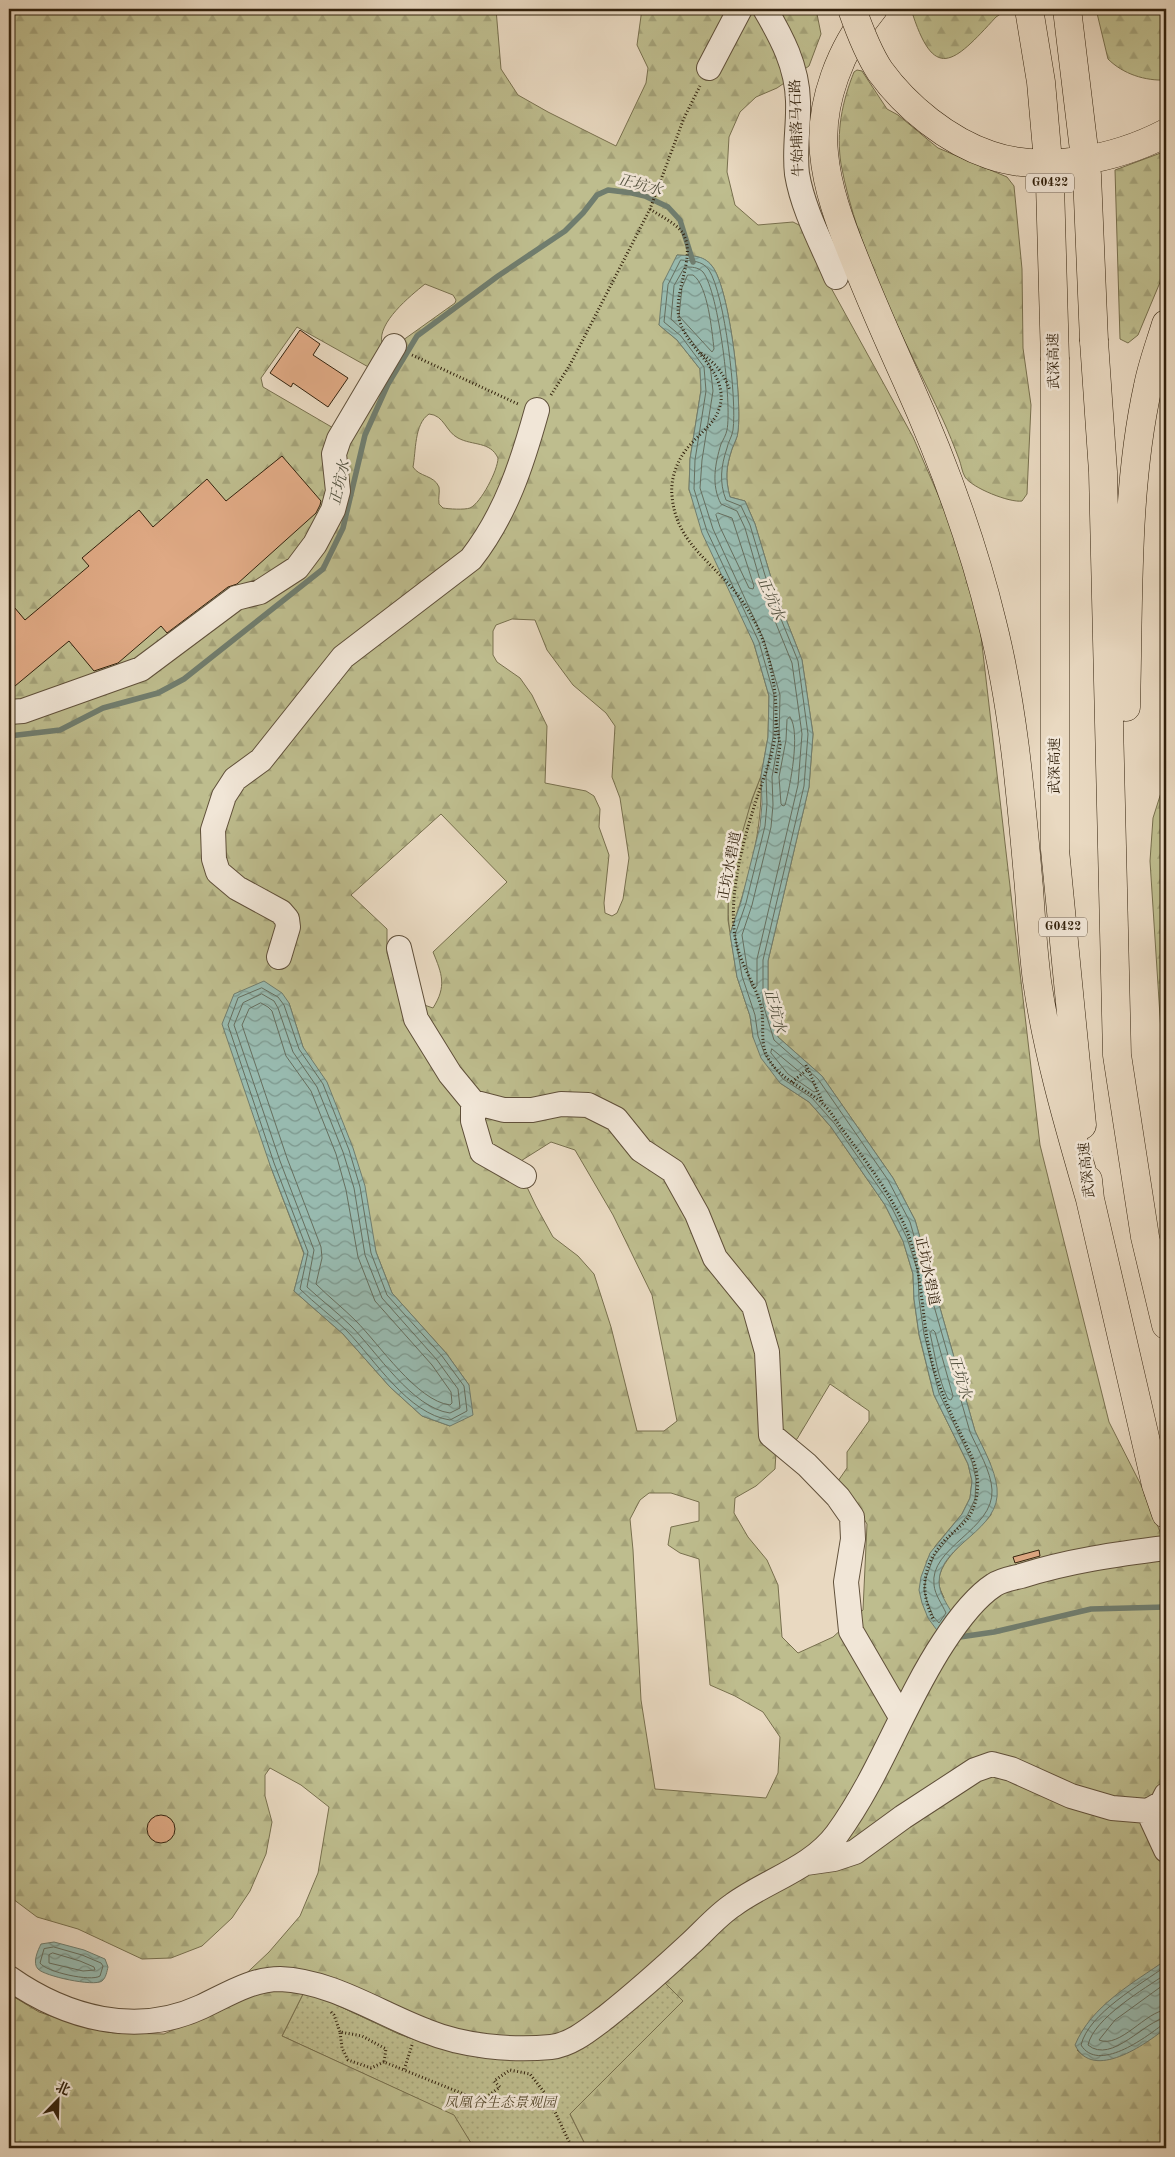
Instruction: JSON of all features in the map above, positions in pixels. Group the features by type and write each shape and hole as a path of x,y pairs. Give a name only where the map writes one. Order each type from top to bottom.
{"highway":[{"path":"852,9 864,40 879,70 902,98 957,140 990,155 1020,162 1068,162 1110,155 1146,143 1166,133"},
{"path":"873,9 844,55 831,88 824,123 825,160 829,184 846,238 951,488 967,534 992,621 1001,663 1016,764 1041,1005 1050,1058 1090,1199"},
{"name":"武深高速","path":"1029,9 1041,82 1050,184 1055,360 1055,850 1090,1199 1156,1485 1166,1514"},
{"name":"G0422","path":"1067,9 1087,175 1094,341 1103,472 1117,1056 1145,1237 1166,1325"},
{"path":"1117,1056 1130,531 1138,448 1148,385 1166,324"}],"street":[{"path":"709,68 740,9"},
{"name":"牛始埔落马石路","path":"765,9 791,57 797,81 796,156 801,193 836,277"},
{"path":"9,712 23,711 141,669 236,598 260,592 297,568 316,544 333,510 338,491 334,454 340,439 394,346"},
{"path":"279,957 288,927 287,919 281,912 237,888 218,872 214,859 213,830 224,796 235,779 261,760 344,657 471,559 482,544 511,493 537,410"},
{"path":"399,948 416,1019 450,1074 474,1102 504,1110 532,1110 561,1104 588,1104 616,1119 641,1150 673,1171 697,1214 715,1258 754,1306 767,1352 771,1435 807,1465 838,1498 852,1517 853,1539 846,1582 852,1631 901,1717"},
{"path":"474,1102 473,1122 482,1152 524,1176"},
{"path":"9,1978 22,1987 67,2009 126,2023 158,2022 180,2016 245,1985 276,1979 302,1981 330,1989 418,2028 466,2043 520,2048 556,2047 586,2032 643,1988 732,1905 806,1864 834,1838 859,1801 927,1667 950,1632 995,1584 1050,1567 1166,1548"},
{"path":"806,1864 834,1859 855,1852 975,1770 992,1764 1011,1769 1071,1796 1112,1808 1148,1811 1162,1803 1166,1795"},
{"path":"1148,1811 1166,1850"}],"path":[{"path":"416,357 529,409 537,410 544,405 571,363 650,209 684,118 709,68"},
{"name":"正坑水碧道","path":"650,209 672,223 684,234 687,249 677,298 677,310 683,330 716,376 722,398 713,423 689,446 677,465 671,492 674,511 681,531 690,544 736,592 749,610 760,632 771,672 776,704 772,752 759,791 734,894 735,938 739,955 757,995 762,1013 765,1051 774,1067 823,1104 876,1177 908,1234 914,1249 932,1360 944,1399 977,1472 976,1499 970,1514 936,1552 927,1570 924,1583 924,1595 928,1606 950,1632"},
{"path":"696,349 716,364 725,377 730,391"},
{"path":"776,718 780,745 776,773"},
{"path":"792,1082 807,1067 823,1104"},
{"path":"327,2009 334,2015 340,2032 342,2048 348,2060 371,2068 384,2062 481,2101 500,2087 494,2081 510,2070 530,2074 548,2097 572,2148"},
{"path":"404,2070 418,2028"},
{"path":"340,2032 362,2036 386,2049 384,2062"}],"green space":[{"path":"9,9 496,9 501,69 518,95 616,146 646,83 648,68 637,45 642,9 749,9 766,24 779,23 782,13 781,9 816,9 821,34 809,66 777,88 756,97 740,112 729,137 727,172 735,205 758,225 793,222 801,226 830,286 913,437 959,543 978,610 1040,1145 1109,1422 1144,1491 1166,1547 1166,1960 1141,1978 1077,2050 1086,2057 1097,2059 1110,2058 1135,2048 1166,2028 1166,2148 587,2148 570,2114 683,2001 660,1978 585,2038 538,2060 469,2054 430,2045 399,2034 305,1990 282,2036 454,2115 474,2148 9,2148 9,1994 39,2012 66,2021 128,2033 164,2034 199,2018 269,1952 300,1916 318,1873 329,1807 301,1785 270,1768 265,1775 265,1796 272,1822 266,1854 250,1891 232,1918 202,1946 171,1958 142,1959 78,1929 37,1917 9,1896","holes":["677,255 696,257 709,262 718,278 724,297 733,346 739,416 737,436 727,468 727,484 730,497 745,501 755,524 775,591 802,660 813,734 809,787 768,961 768,1003 778,1037 822,1076 893,1178 915,1220 975,1431 990,1463 991,1515 959,1546 944,1565 939,1583 944,1598 926,1562 936,1545 962,1514 970,1498 972,1481 968,1464 934,1395 919,1335 913,1274 903,1241 885,1205 831,1127 809,1102 780,1083 753,1037 750,1016 737,977 728,920 728,905 737,851 752,799 761,776 768,737 769,696 754,644 689,490 690,459 701,390 700,369 677,340 659,325","425,284 453,295 456,300 455,303 399,343 382,343 384,327 396,310","297,327 372,369 335,429 263,387 261,378","429,414 434,415 442,420 458,438 486,446 498,458 488,486 479,500 470,508 443,508 439,504 439,487 437,483 419,473 413,467 416,439 421,424","512,619 535,620 547,650 573,685 606,713 615,726 612,777 620,798 629,858 623,899 617,913 612,916 605,913 604,903 609,855 599,827 600,809 594,796 586,791 545,783 547,726 532,695 520,678 497,662 493,655 493,631 496,625","441,814 507,882 433,952 442,980 440,993 433,1008 401,997 387,953 387,929 351,895","289,1003 303,1047 369,1222 376,1252 392,1293 446,1353 469,1385 450,1426 422,1416 390,1387 343,1334 294,1291 304,1254 270,1165","551,1142 575,1150 613,1215 652,1295 677,1421 664,1431 637,1431 611,1327 594,1274 578,1256 553,1237 516,1164","830,1384 869,1411 869,1421 847,1452 847,1468 838,1481 846,1490 867,1524 863,1610 833,1637 798,1653 782,1637 778,1585 767,1560 748,1537 734,1513 735,1498 756,1486 775,1469 776,1452 797,1439","649,1493 671,1493 699,1502 699,1521 671,1527 668,1545 680,1553 699,1559 710,1685 735,1696 763,1712 780,1737 778,1773 766,1798 655,1789 641,1700 630,1519 640,1500"]},
{"path":"911,9 1001,9 1002,13 968,46 956,55 946,58 937,56 928,48 919,33"},
{"path":"1096,9 1166,9 1166,80 1135,76 1120,69 1108,59"},
{"path":"857,70 862,71 887,109 898,115 938,148 1007,177 1014,186 1022,269 1023,348 1031,405 1027,494 1022,501 1009,500 992,494 975,486 965,477 945,425 870,263 849,198 841,164 839,140 843,106 854,72"},
{"path":"1166,151 1166,268 1138,335 1128,343 1120,339 1115,170"},
{"path":"761,776 760,817 757,837 743,895 730,934 728,914 731,874 747,814"},
{"path":"1166,777 1166,1109 1150,861 1153,818"},
{"name":"凤凰谷生态景观园","path":"661,1978 683,2001 570,2114 587,2148 474,2148 453,2115 282,2036 305,1990 399,2034 430,2045 469,2054"}],"water":[{"path":"677,255 696,256 705,259 712,266 718,278 724,297 733,346 739,416 737,436 727,467 728,490 730,497 745,501 755,524 775,591 802,660 813,734 809,787 768,961 768,1003 778,1037 822,1076 893,1178 915,1220 975,1431 996,1481 996,1503 990,1515 981,1527 949,1557 942,1569 939,1586 952,1613 939,1633 928,1618 922,1603 919,1590 921,1577 930,1553 962,1514 970,1498 972,1481 968,1464 934,1395 919,1334 913,1274 903,1241 885,1205 831,1127 809,1102 780,1083 761,1058 753,1037 750,1016 737,977 730,934 741,902 760,826 762,804 761,776 768,737 769,696 754,644 702,533 689,489 690,459 701,390 700,369 677,340 659,325 663,283"},
{"path":"264,981 282,993 289,1003 303,1047 327,1082 353,1148 365,1186 376,1252 392,1293 446,1353 469,1385 473,1415 450,1426 422,1416 390,1387 343,1334 294,1291 304,1253 270,1165 222,1024 234,994"},
{"path":"54,1942 84,1950 105,1959 108,1967 103,1980 89,1983 80,1982 49,1975 38,1969 36,1960 41,1944"},
{"path":"1166,1960 1166,2028 1146,2043 1120,2056 1106,2060 1094,2060 1083,2056 1075,2045 1091,2019 1114,1996"}],"building":[{"path":"300,330 320,344 313,355 348,378 328,407 293,383 291,387 270,373"},
{"path":"282,456 321,501 320,505 316,513 237,584 228,587 167,633 161,626 118,663 94,671 69,641 9,691 9,601 25,620 89,566 82,558 139,510 153,527 207,479 226,501"},
{"path":"1039,1550 1040,1556 1015,1563 1013,1557"},
{"path":"161,1815 171,1819 175,1829 171,1839 161,1843 151,1839 147,1829 151,1819"}],"waterway":[{"name":"正坑水","path":"9,736 60,730 103,708 158,693 184,679 323,569 343,528 365,435 388,384 417,336 498,276 565,231 597,195 608,190 632,193 645,196 668,207 680,220 693,262"},
{"name":"正坑水","path":"956,1632 960,1637 994,1632 1091,1609 1166,1607"}]}
